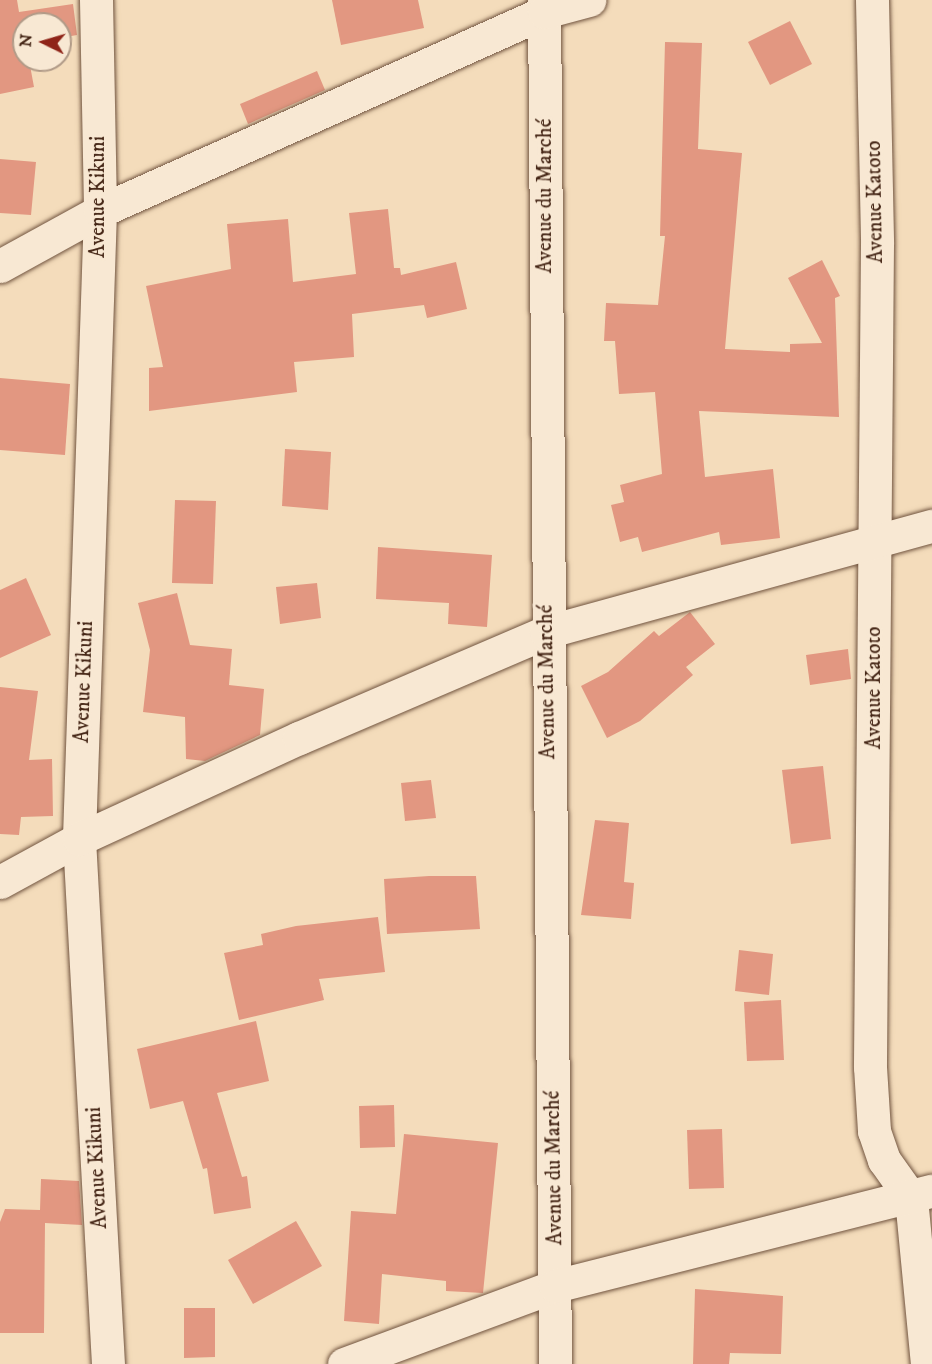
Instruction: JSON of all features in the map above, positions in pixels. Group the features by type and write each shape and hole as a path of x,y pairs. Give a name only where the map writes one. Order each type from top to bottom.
{"street":[{"name":"Avenue Kikuni","path":"96,0 100,211 79,839 108,1364"},
{"path":"0,266 100,211 544,6 589,0"},
{"name":"Avenue Katoto","path":"872,0 874,543 870,1067 874,1131 884,1160 922,1194 927,1364"},
{"name":"Avenue du Marché","path":"544,6 546,632 555,1364"},
{"path":"0,882 79,839 546,632 932,526"},
{"path":"344,1364 555,1286 922,1194"}],"building":[{"path":"0,0 17,0 19,12 12,12 12,72 31,72 34,87 0,94"},
{"path":"332,0 418,0 424,28 341,45"},
{"path":"73,4 77,35 72,36 72,12 19,12"},
{"path":"790,21 812,64 770,85 748,42"},
{"path":"665,42 702,43 698,149 742,153 725,349 790,352 790,344 822,343 788,278 822,260 840,296 835,298 839,417 699,411 705,477 773,469 780,538 721,545 719,532 642,552 638,537 620,542 611,505 624,502 620,485 662,474 655,392 619,394 615,341 604,341 606,303 658,305 665,236 660,236"},
{"path":"317,71 325,90 248,124 240,104"},
{"path":"0,159 36,162 31,215 0,213"},
{"path":"388,209 394,268 400,268 401,275 456,262 467,309 427,318 424,305 352,314 354,357 294,362 297,392 149,411 149,368 163,367 146,286 231,269 227,224 288,219 293,282 356,274 349,213"},
{"path":"0,378 70,384 65,455 0,450"},
{"path":"285,449 331,452 328,510 282,506"},
{"path":"175,500 216,501 213,584 172,583"},
{"path":"378,547 492,555 487,627 448,624 449,603 376,599"},
{"path":"26,578 51,635 0,658 0,590"},
{"path":"317,583 321,618 280,624 276,587"},
{"path":"177,593 190,645 232,649 229,685 264,689 260,735 205,761 186,759 185,717 143,712 150,650 138,603"},
{"path":"690,612 715,644 686,667 693,675 640,721 607,738 581,686 608,672 654,631 659,636"},
{"path":"848,649 851,679 810,685 806,655"},
{"path":"0,687 38,691 29,760 52,759 53,816 21,817 19,835 0,834"},
{"path":"823,766 831,839 791,844 782,770"},
{"path":"431,780 436,818 405,821 401,783"},
{"path":"595,820 629,823 624,882 634,883 631,919 581,915"},
{"path":"476,876 480,929 387,934 384,879"},
{"path":"378,917 385,972 319,979 324,1000 239,1020 224,953 263,945 261,934 296,926"},
{"path":"739,950 773,954 769,995 735,991"},
{"path":"781,1000 784,1060 747,1061 744,1002"},
{"path":"256,1021 269,1081 217,1093 242,1177 247,1176 251,1208 214,1214 207,1168 203,1169 183,1101 150,1109 137,1049"},
{"path":"394,1105 395,1147 360,1148 359,1106"},
{"path":"722,1129 724,1188 689,1189 687,1130"},
{"path":"404,1134 498,1143 483,1293 446,1291 446,1281 382,1274 379,1324 344,1321 351,1211 396,1214"},
{"path":"41,1179 79,1181 82,1225 45,1223 44,1333 0,1333 0,1222 5,1209 40,1210"},
{"path":"296,1221 322,1266 253,1304 228,1260"},
{"path":"695,1289 783,1296 781,1354 730,1353 729,1364 693,1364"},
{"path":"184,1308 215,1308 215,1357 184,1358"}]}
